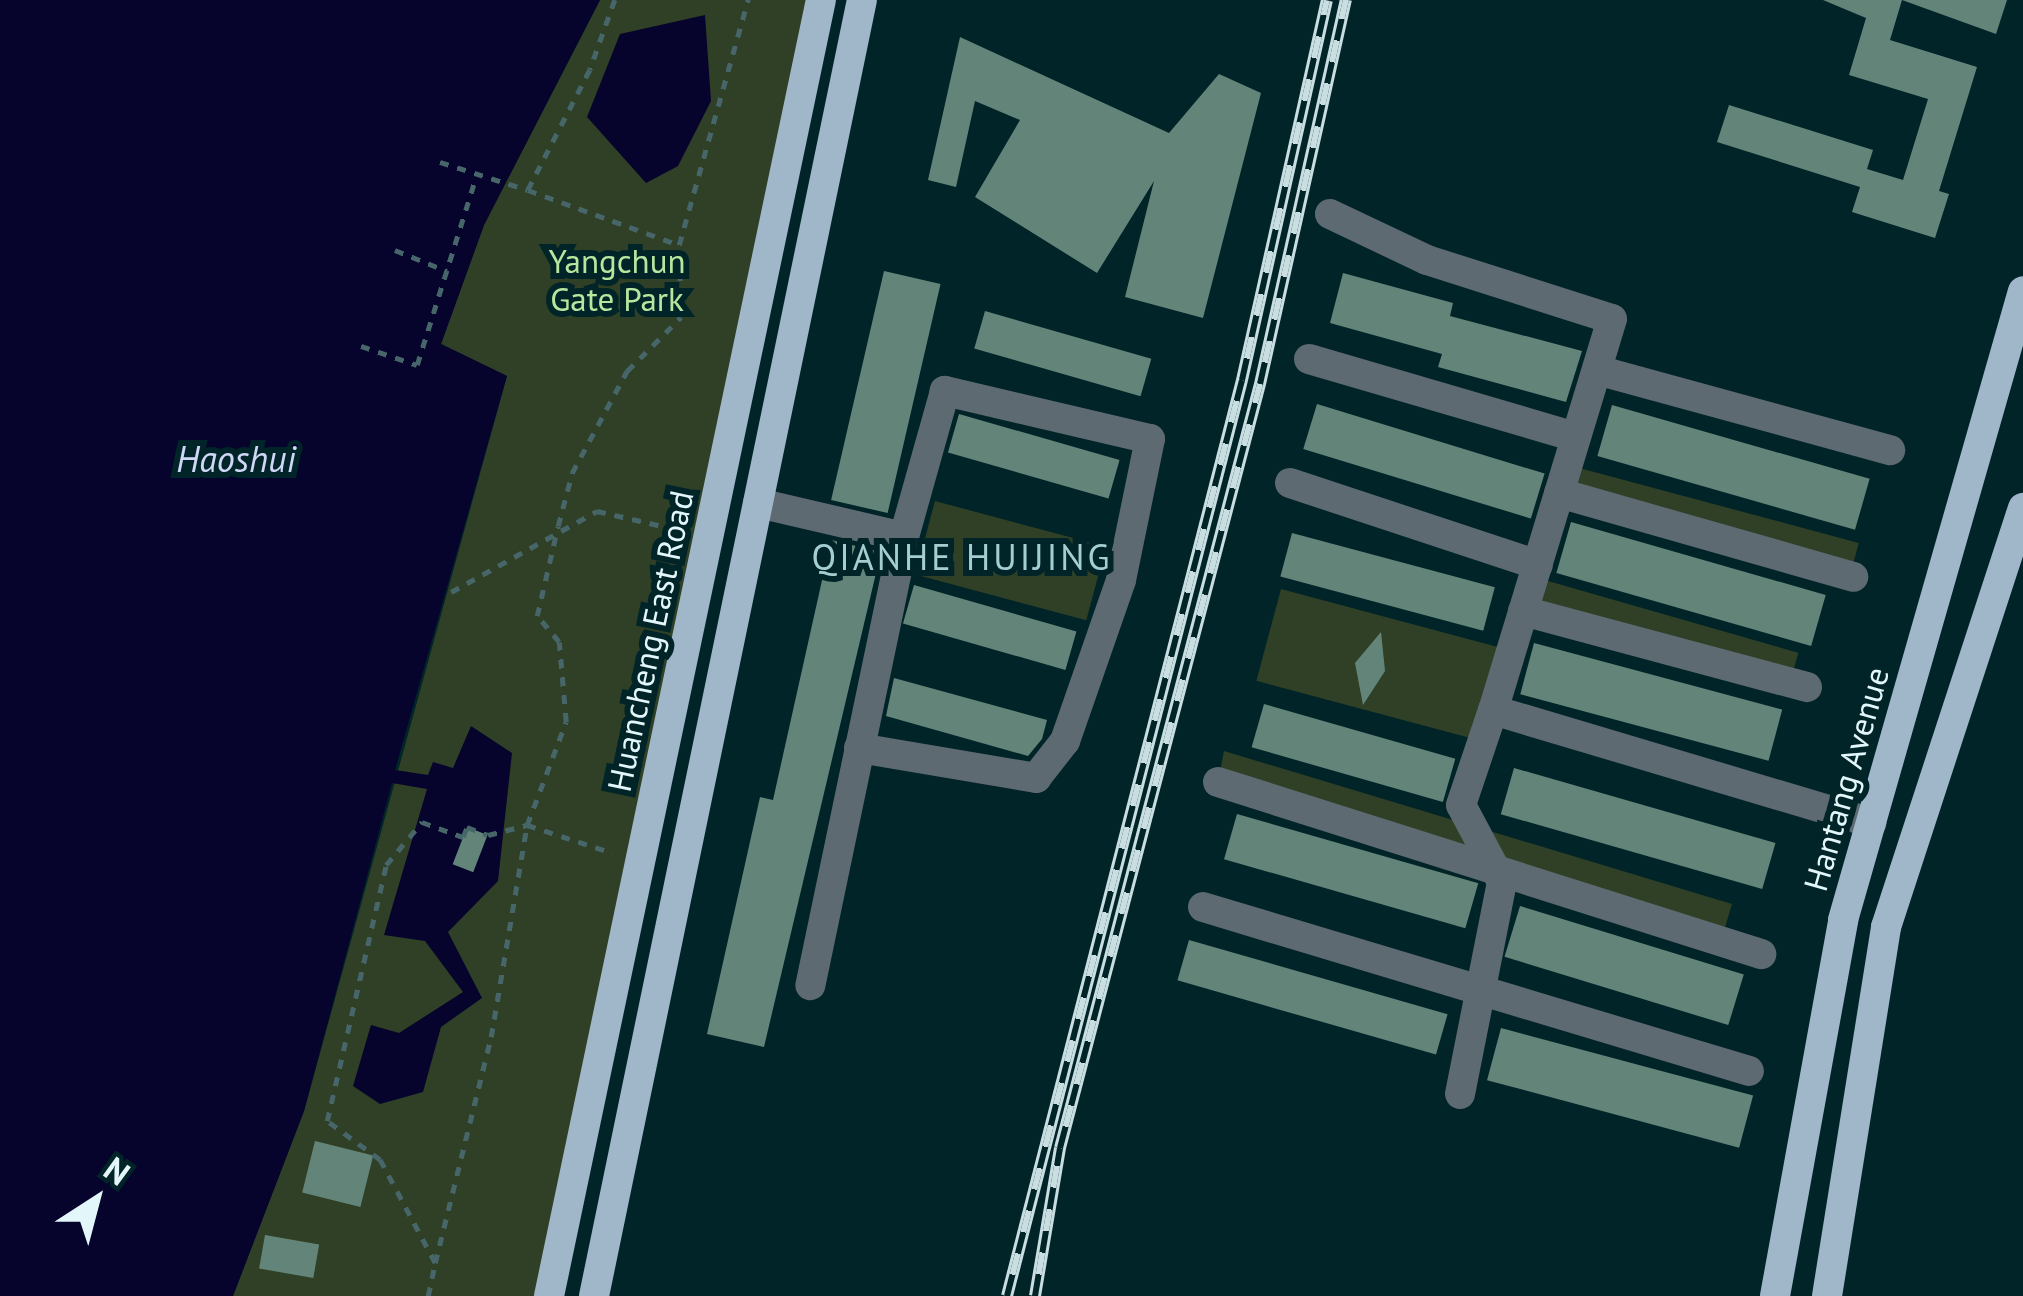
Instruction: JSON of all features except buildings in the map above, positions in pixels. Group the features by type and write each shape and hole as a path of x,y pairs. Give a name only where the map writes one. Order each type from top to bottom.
{"main road":[{"name":"Huancheng East Road","path":"549,1296 821,0"},
{"path":"594,1296 862,0"},
{"name":"Hantang Avenue","path":"1775,1296 1843,920 2023,291"},
{"path":"1827,1296 1886,926 2023,508"}],"lane":[{"path":"1330,214 1427,260 1612,319 1461,805 1502,882 1460,1094"},
{"path":"1309,359 1576,437"},
{"path":"1597,370 1890,450"},
{"path":"810,986 859,748 904,537 944,391 1150,439 1120,580 1064,741 1036,778 859,748"},
{"path":"1290,483 1538,565"},
{"path":"1559,493 1853,577"},
{"path":"758,503 904,537"},
{"path":"1523,611 1807,687"},
{"path":"1493,710 1870,823"},
{"path":"1218,782 1762,954"},
{"path":"1203,907 1749,1071"}],"path":[{"path":"528,190 590,70 615,0"},
{"path":"428,1296 491,1037 527,825 566,722 559,642 537,616 555,535 572,473 627,371 681,317 679,245 748,0"},
{"path":"440,162 679,245"},
{"path":"361,346 417,365 477,174"},
{"path":"395,250 447,271"},
{"path":"451,592 597,511 709,536"},
{"path":"435,1263 380,1160 327,1121 386,865 422,822 463,837 467,827 488,835 527,825 640,862"}],"green space":[{"name":"Yangchun Gate Park","path":"600,0 821,0 549,1296 233,1296 304,1111 507,376 441,344 484,225"},
{"path":"1568,465 1859,543 1851,571 1560,493"},
{"path":"935,501 1106,547 1086,620 915,574"},
{"path":"1534,577 1798,653 1788,687 1524,612"},
{"path":"1281,589 1511,651 1486,742 1256,681"},
{"path":"1224,751 1732,904 1721,941 1218,782"}],"water":[{"name":"Haoshui","path":"0,0 600,0 484,225 441,344 507,376 395,770 428,775 433,762 453,768 471,726 512,753 498,881 448,932 482,998 441,1027 423,1092 380,1104 353,1086 371,1025 399,1033 463,992 425,941 384,935 427,789 392,783 304,1111 233,1296 0,1296"},
{"path":"705,15 711,101 678,166 646,183 587,117 620,34"}],"railway":[{"path":"1007,1296 1242,380 1327,0"},
{"path":"1035,1296 1060,1148 1260,384 1346,0"}],"district":[{"name":"QIANHE HUIJING","path":"962,557"}]}
